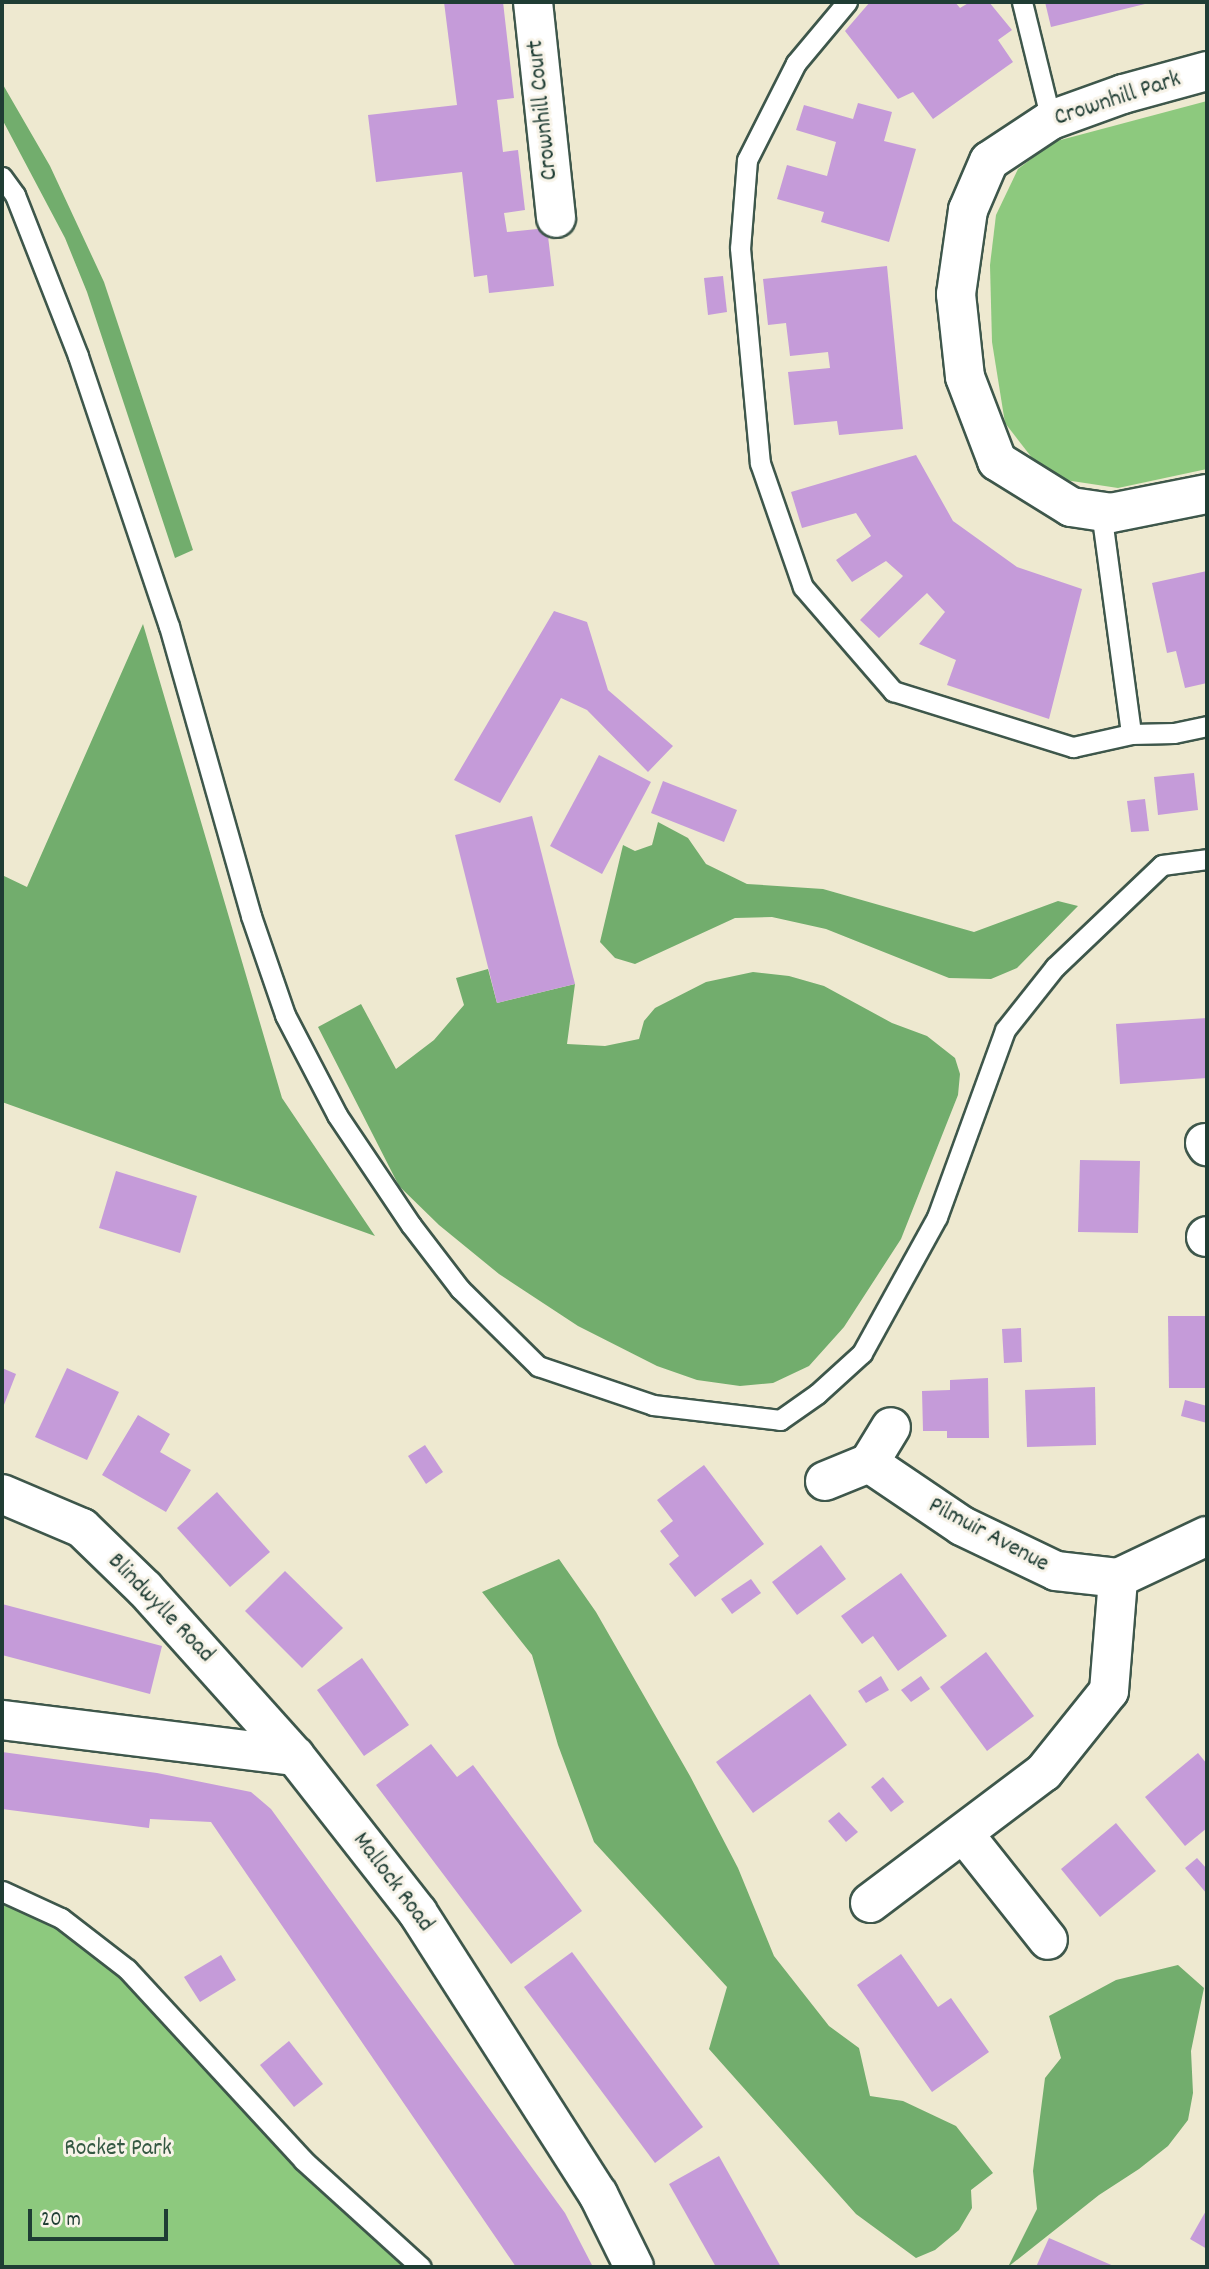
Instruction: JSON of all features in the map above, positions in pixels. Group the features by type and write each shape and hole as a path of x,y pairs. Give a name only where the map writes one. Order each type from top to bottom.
{"street":[{"name":"Crownhill Court","path":"533,2 556,218"},
{"name":"Crownhill Park","path":"1207,72 1123,94 1051,120 989,161 968,210 956,294 965,377 997,461 1071,507 1101,511 1207,494"},
{"path":"825,1481 869,1463 891,1427"},
{"name":"Pilmuir Avenue","path":"869,1463 962,1526 1056,1572 1118,1578"},
{"name":"Blindwylle Road","path":"2,1494 82,1528 145,1590 295,1756"},
{"path":"870,1903 1044,1772 1109,1691 1118,1578 1207,1536"},
{"path":"2,1720 295,1756"},
{"name":"Mallock Road","path":"295,1756 418,1913 598,2194 634,2267"},
{"path":"964,1834 1048,1940"}],"lane":[{"path":"847,2 796,63 747,160 740,248 760,463 803,587 893,691 1073,747 1131,734 1207,726"},
{"path":"1022,2 1051,120"},
{"path":"2,177 15,195 87,382 169,626 251,916 285,1015 337,1115 411,1224 460,1289 538,1366 653,1405 780,1420 817,1394 862,1353 937,1217 1005,1030 1055,967 1162,865 1207,859"},
{"path":"1101,511 1131,734"},
{"path":"2,1891 61,1918 127,1969 303,2160 421,2267"}],"green space":[{"path":"2,83 50,166 104,282 193,550 175,558 87,292 65,238 2,119"},
{"path":"1207,101 1207,469 1118,488 1065,480 1036,463 1005,423 992,342 990,265 996,215 1018,169 1053,142"},
{"path":"143,624 282,1098 375,1236 2,1102 2,875 27,887"},
{"path":"658,822 688,838 706,864 747,884 823,889 974,932 1058,901 1078,906 1017,968 991,979 949,978 826,929 772,917 735,918 635,964 615,958 600,942 623,845 635,851 652,845"},
{"path":"488,969 497,1003 575,984 567,1044 605,1046 639,1039 644,1021 655,1008 706,982 753,972 789,976 824,986 892,1023 927,1036 955,1058 960,1074 958,1095 901,1239 844,1327 809,1366 773,1383 740,1386 697,1380 657,1366 578,1326 499,1274 439,1225 399,1186 318,1027 361,1004 396,1069 434,1040 464,1005 456,978"},
{"path":"559,1559 596,1612 690,1776 738,1868 774,1956 829,2026 859,2048 870,2096 903,2101 956,2126 993,2173 971,2190 972,2208 959,2230 935,2250 916,2258 856,2214 709,2049 727,1987 594,1842 558,1745 532,1655 482,1592"},
{"name":"Rocket Park","path":"2,1891 61,1918 421,2267 2,2267"},
{"path":"1178,1965 1204,1988 1191,2051 1193,2093 1188,2120 1168,2146 1099,2195 1008,2267 1037,2209 1033,2171 1045,2078 1061,2058 1049,2016 1116,1980"}],"building":[{"path":"444,2 503,2 514,98 497,100 503,152 518,150 525,210 504,213 507,232 547,228 554,286 489,293 487,275 474,277 462,172 376,182 368,115 457,105"},
{"path":"870,2 955,2 960,8 970,2 989,2 1012,30 998,40 1013,62 933,119 913,92 898,99 845,31"},
{"path":"1045,2 1148,2 1149,3 1051,27"},
{"path":"858,103 892,112 884,141 916,149 889,242 821,222 824,212 777,199 787,165 827,176 836,142 796,130 804,105 853,119"},
{"path":"887,266 903,429 839,435 837,421 794,425 788,372 830,368 828,352 790,356 786,323 768,325 763,279"},
{"path":"723,276 727,312 708,315 704,278"},
{"path":"916,455 953,521 1017,567 1082,589 1049,719 947,685 956,660 919,644 945,612 927,593 879,638 860,620 903,576 886,561 852,582 836,560 871,536 856,513 802,528 791,492"},
{"path":"1207,571 1207,683 1185,688 1176,651 1167,653 1152,583"},
{"path":"554,611 587,622 608,690 673,746 648,772 587,710 561,698 500,803 454,780"},
{"path":"599,755 651,782 602,874 550,846"},
{"path":"1194,773 1198,810 1158,815 1154,777"},
{"path":"663,781 737,810 724,842 651,813"},
{"path":"1145,799 1149,831 1131,832 1127,801"},
{"path":"532,816 575,984 497,1003 455,835"},
{"path":"1207,1018 1207,1078 1120,1084 1116,1024"},
{"path":"1080,1160 1140,1161 1138,1233 1078,1232"},
{"path":"116,1171 197,1196 180,1253 99,1228"},
{"path":"1168,1316 1207,1316 1207,1388 1169,1388"},
{"path":"1021,1328 1022,1362 1004,1363 1002,1329"},
{"path":"2,1368 16,1374 2,1410"},
{"path":"67,1368 119,1392 87,1460 35,1437"},
{"path":"988,1378 989,1438 947,1438 947,1431 923,1431 922,1391 950,1390 950,1380"},
{"path":"1095,1387 1096,1445 1027,1447 1025,1390"},
{"path":"1185,1400 1207,1406 1207,1423 1181,1416"},
{"path":"138,1415 170,1434 160,1452 191,1470 166,1512 102,1475"},
{"path":"425,1445 443,1472 426,1484 408,1456"},
{"path":"704,1465 764,1544 695,1597 669,1564 679,1556 660,1531 673,1521 657,1500"},
{"path":"217,1492 270,1552 230,1587 177,1528"},
{"path":"821,1545 846,1579 797,1615 772,1582"},
{"path":"285,1571 343,1628 302,1668 245,1611"},
{"path":"901,1573 947,1636 898,1671 873,1636 862,1644 841,1616"},
{"path":"751,1579 761,1593 732,1614 721,1599"},
{"path":"2,1604 162,1646 150,1694 2,1655"},
{"path":"986,1652 1034,1716 987,1751 940,1687"},
{"path":"362,1658 409,1725 364,1756 317,1690"},
{"path":"881,1676 889,1690 866,1703 858,1691"},
{"path":"921,1676 930,1689 911,1702 901,1690"},
{"path":"810,1694 847,1745 753,1813 716,1762"},
{"path":"431,1744 457,1777 473,1765 582,1911 511,1964 376,1785"},
{"path":"2,1752 157,1773 251,1792 271,1809 565,2213 593,2267 516,2267 211,1822 150,1819 149,1828 2,1809"},
{"path":"1198,1753 1207,1764 1207,1828 1185,1846 1145,1797"},
{"path":"883,1777 904,1802 891,1812 871,1787"},
{"path":"839,1812 858,1832 846,1842 828,1821"},
{"path":"1116,1823 1156,1871 1100,1917 1061,1869"},
{"path":"1197,1858 1207,1869 1207,1894 1185,1868"},
{"path":"572,1952 703,2127 655,2163 524,1987"},
{"path":"901,1954 938,2007 951,1998 989,2052 932,2092 857,1985"},
{"path":"221,1955 236,1980 200,2002 184,1977"},
{"path":"289,2041 323,2084 294,2107 260,2065"},
{"path":"719,2156 781,2267 716,2267 669,2184"},
{"path":"1207,2209 1207,2249 1190,2239"},
{"path":"1049,2238 1116,2267 1036,2267"}]}
